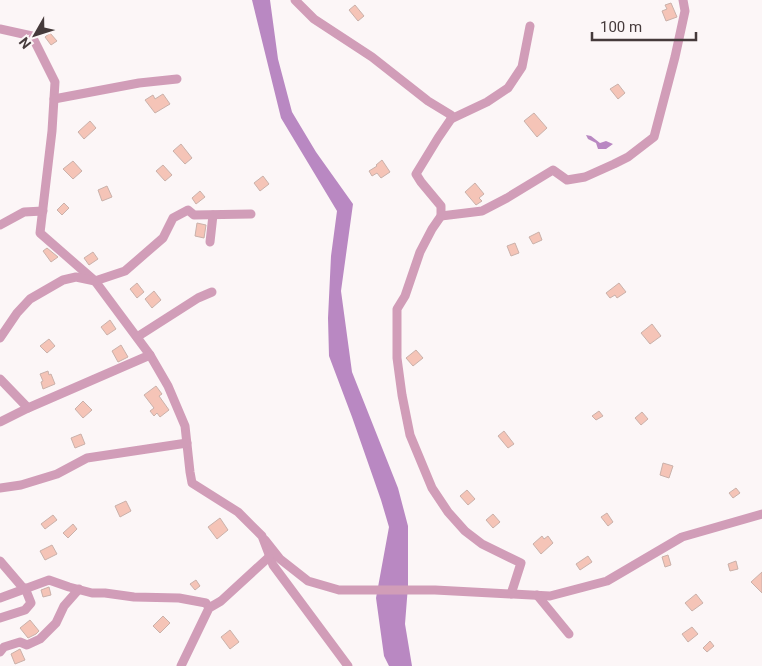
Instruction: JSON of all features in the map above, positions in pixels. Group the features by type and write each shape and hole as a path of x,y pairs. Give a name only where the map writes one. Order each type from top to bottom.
{"street":[{"path":"295,0 314,19 372,57 428,101 448,112 451,115 451,119"},
{"path":"440,216 482,211 553,170 568,180 586,177 628,156 654,137 685,11 683,0"},
{"path":"511,594 521,563 482,544 465,531 448,512 432,488 410,435 397,358 397,309 405,296 420,252 440,216 441,206 416,174 451,119 487,102 508,88 522,67 530,26"},
{"path":"0,29 32,36 55,82 52,131 40,233 95,281 150,355 168,386 185,426 192,483 238,512 262,536 280,558 308,581 339,590 436,590 550,596 607,581 682,537 762,514"},
{"path":"54,98 139,83 177,79"},
{"path":"0,338 17,313 30,299 63,280 76,277 95,281 124,271 163,238 173,218 188,210 194,215 251,214"},
{"path":"0,225 24,212 43,211"},
{"path":"210,242 213,215"},
{"path":"137,336 198,298 212,292"},
{"path":"0,422 150,355"},
{"path":"0,379 28,408"},
{"path":"0,488 57,474 87,458 187,444"},
{"path":"262,536 272,565 348,666"},
{"path":"0,598 49,580 92,593 134,597 179,598 211,605 222,601 269,557"},
{"path":"0,561 25,589 31,603 25,610 0,618"},
{"path":"0,652 4,647 20,642 27,645 40,639 56,623 64,606 79,589"},
{"path":"536,596 569,634"},
{"path":"181,666 211,605"}],"shaded area":[{"path":"252,0 270,0 278,59 292,112 316,152 353,204 341,291 352,372 398,488 408,526 408,586 405,624 412,666 389,666 384,656 376,598 389,527 352,417 329,356 328,318 331,256 337,211 281,118"},
{"path":"586,135 591,136 600,143 606,141 613,144 606,149 598,149 596,143 588,139"}],"building":[{"path":"671,3 677,17 666,21 662,11 667,9 665,5"},
{"path":"355,5 364,16 358,21 349,10"},
{"path":"50,33 57,41 51,45 45,37"},
{"path":"618,84 625,93 618,99 610,89"},
{"path":"163,94 170,104 155,113 145,100 153,95 155,99"},
{"path":"534,113 547,128 537,137 524,121"},
{"path":"90,121 96,128 84,139 78,132"},
{"path":"181,144 192,158 185,164 173,151"},
{"path":"382,160 390,172 381,178 377,173 372,176 369,171"},
{"path":"73,161 82,171 73,179 63,169"},
{"path":"163,165 172,175 165,181 156,171"},
{"path":"263,176 269,184 260,191 254,183"},
{"path":"475,183 484,194 479,198 482,201 476,205 465,192"},
{"path":"107,186 112,197 102,201 98,190"},
{"path":"200,191 205,197 196,204 192,198"},
{"path":"64,203 69,208 62,215 57,210"},
{"path":"197,223 206,225 204,238 195,236"},
{"path":"539,232 542,240 533,244 529,237"},
{"path":"515,243 519,253 511,256 507,246"},
{"path":"47,248 58,257 51,262 43,251"},
{"path":"93,252 98,259 89,265 84,258"},
{"path":"137,283 144,292 137,298 130,289"},
{"path":"619,283 626,292 617,298 615,295 610,298 606,293"},
{"path":"154,291 161,300 152,308 145,299"},
{"path":"110,320 116,329 107,335 101,327"},
{"path":"652,324 661,336 650,344 641,333"},
{"path":"49,339 55,346 47,353 40,346"},
{"path":"121,345 128,357 118,362 112,351"},
{"path":"416,350 423,358 413,366 406,358"},
{"path":"48,371 55,384 43,389 41,382 43,381 40,374"},
{"path":"156,386 162,394 159,396 169,410 160,417 157,413 154,416 150,411 154,408 144,395"},
{"path":"83,401 92,410 83,418 75,409"},
{"path":"599,411 603,416 596,420 592,416"},
{"path":"642,412 648,419 641,425 635,418"},
{"path":"504,431 514,444 508,448 498,436"},
{"path":"81,434 85,444 75,448 71,438"},
{"path":"663,463 673,466 669,478 660,475"},
{"path":"736,488 740,493 733,498 729,493"},
{"path":"467,490 475,499 468,505 460,496"},
{"path":"126,501 131,511 120,517 115,506"},
{"path":"607,513 613,522 608,526 601,517"},
{"path":"493,514 500,522 493,528 486,520"},
{"path":"53,515 57,520 45,529 41,524"},
{"path":"220,518 228,530 217,539 208,527"},
{"path":"73,524 77,529 68,538 63,533"},
{"path":"542,536 544,539 548,536 553,543 541,554 533,544"},
{"path":"52,545 57,554 45,560 40,551"},
{"path":"668,555 671,565 665,567 662,557"},
{"path":"588,556 592,562 580,570 576,564"},
{"path":"736,561 738,569 730,571 728,564"},
{"path":"762,572 762,593 751,582"},
{"path":"196,580 200,586 195,590 190,584"},
{"path":"49,587 51,595 43,597 41,590"},
{"path":"696,594 703,603 692,611 685,603"},
{"path":"163,616 170,623 160,633 153,626"},
{"path":"30,620 39,631 28,638 20,628"},
{"path":"692,627 698,634 688,642 682,634"},
{"path":"230,630 239,642 230,649 221,637"},
{"path":"710,641 714,646 707,652 703,648"},
{"path":"20,649 25,660 15,664 11,654"}]}
